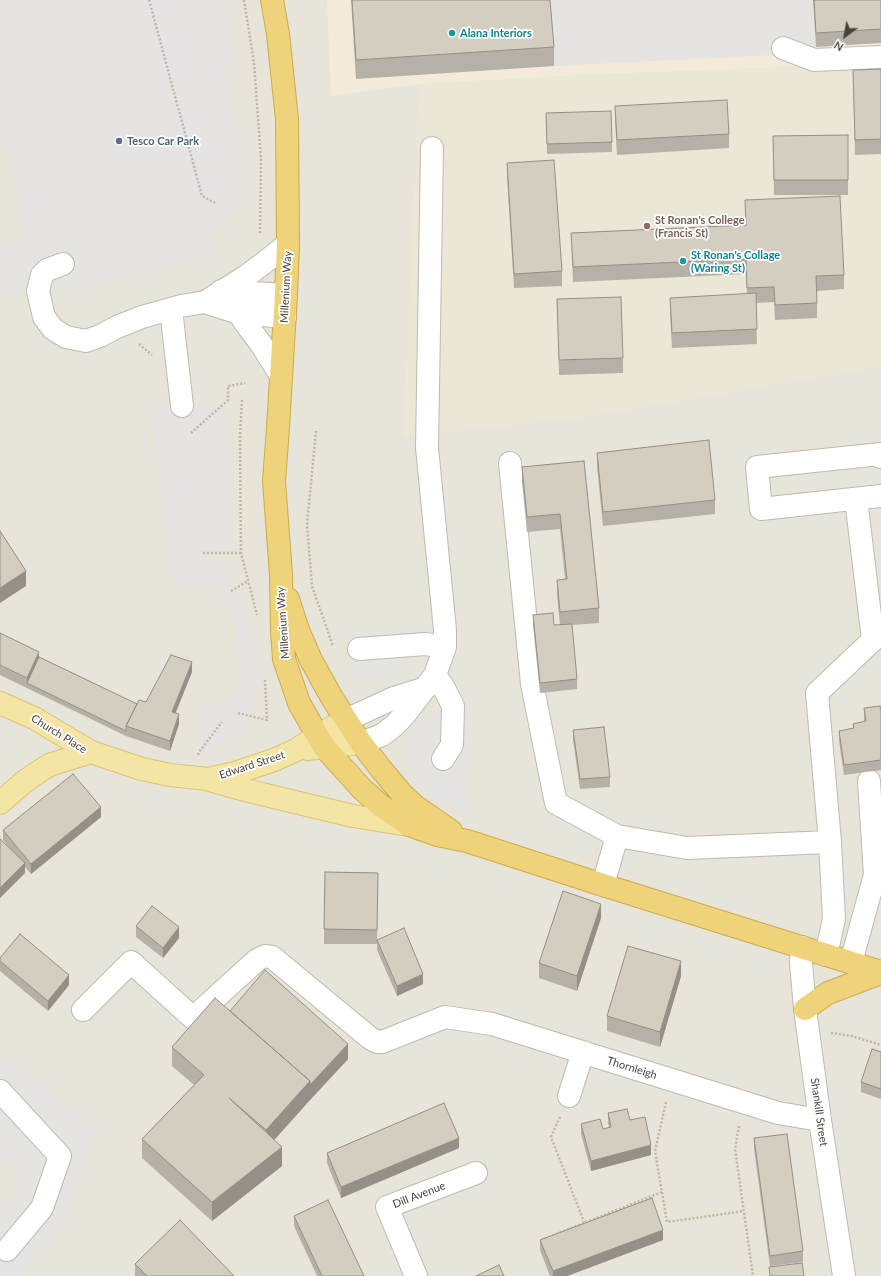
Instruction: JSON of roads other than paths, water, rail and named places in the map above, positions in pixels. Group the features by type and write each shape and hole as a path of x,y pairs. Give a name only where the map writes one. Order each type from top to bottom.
{"highway":[{"name":"Millenium Way","path":"272,0 278,34 287,119 288,244 285,317 274,481 284,659 299,703 321,742 362,789 380,805 409,825 438,835 467,841"},
{"name":"Millenium Way","path":"280,575 298,630 311,660 361,743 402,794 435,821 467,841"},
{"path":"467,841 881,972"},
{"path":"804,1009 828,993 881,972"}],"main road":[{"name":"Church Place","path":"0,703 34,718 91,752"},
{"name":"Edward Street","path":"321,742 346,720"},
{"name":"Edward Street","path":"91,752 142,769 170,776 208,779 242,771 321,742 361,743"},
{"name":"Church Place","path":"0,803 25,781 49,765 91,752"},
{"path":"208,779 241,789 353,816 409,825"}],"street":[{"path":"783,48 814,60 881,57"},
{"path":"361,743 382,734 395,725 406,713 430,682 444,647 445,630 427,448 432,148"},
{"path":"213,297 266,262 288,244"},
{"path":"63,264 47,270 42,275 38,291 44,317 54,329 66,337 86,340 100,336 142,317 213,297 286,295"},
{"path":"213,297 239,312 285,317"},
{"path":"172,309 182,406"},
{"path":"239,312 281,376"},
{"path":"881,457 881,454 757,467 761,509 881,496"},
{"path":"510,463 532,684 556,803 618,836 687,848 830,842"},
{"path":"826,955 834,918 830,842 817,693 874,640 856,499"},
{"path":"359,649 425,644 444,647"},
{"path":"346,720 430,682 444,688 453,706 452,745 443,759"},
{"path":"850,962 875,875 869,781"},
{"path":"603,885 618,836"},
{"name":"Shankill Street","path":"802,947 801,963 804,1009 844,1276"},
{"name":"Thornleigh","path":"83,1010 131,962 193,1018 257,960 265,956 272,957 370,1038 377,1042 382,1042 445,1017 492,1024 778,1113 820,1120"},
{"path":"569,1096 582,1052"},
{"path":"0,1092 60,1156 42,1208 7,1250"},
{"name":"Dill Avenue","path":"416,1276 387,1207 476,1173"}],"place":[{"name":"Alana Interiors","path":"452,33"},
{"name":"Tesco Car Park","path":"119,141"},
{"name":"St Ronan's College (Francis St)","path":"647,226"},
{"name":"St Ronan's Collage (Waring St)","path":"683,261"}]}
